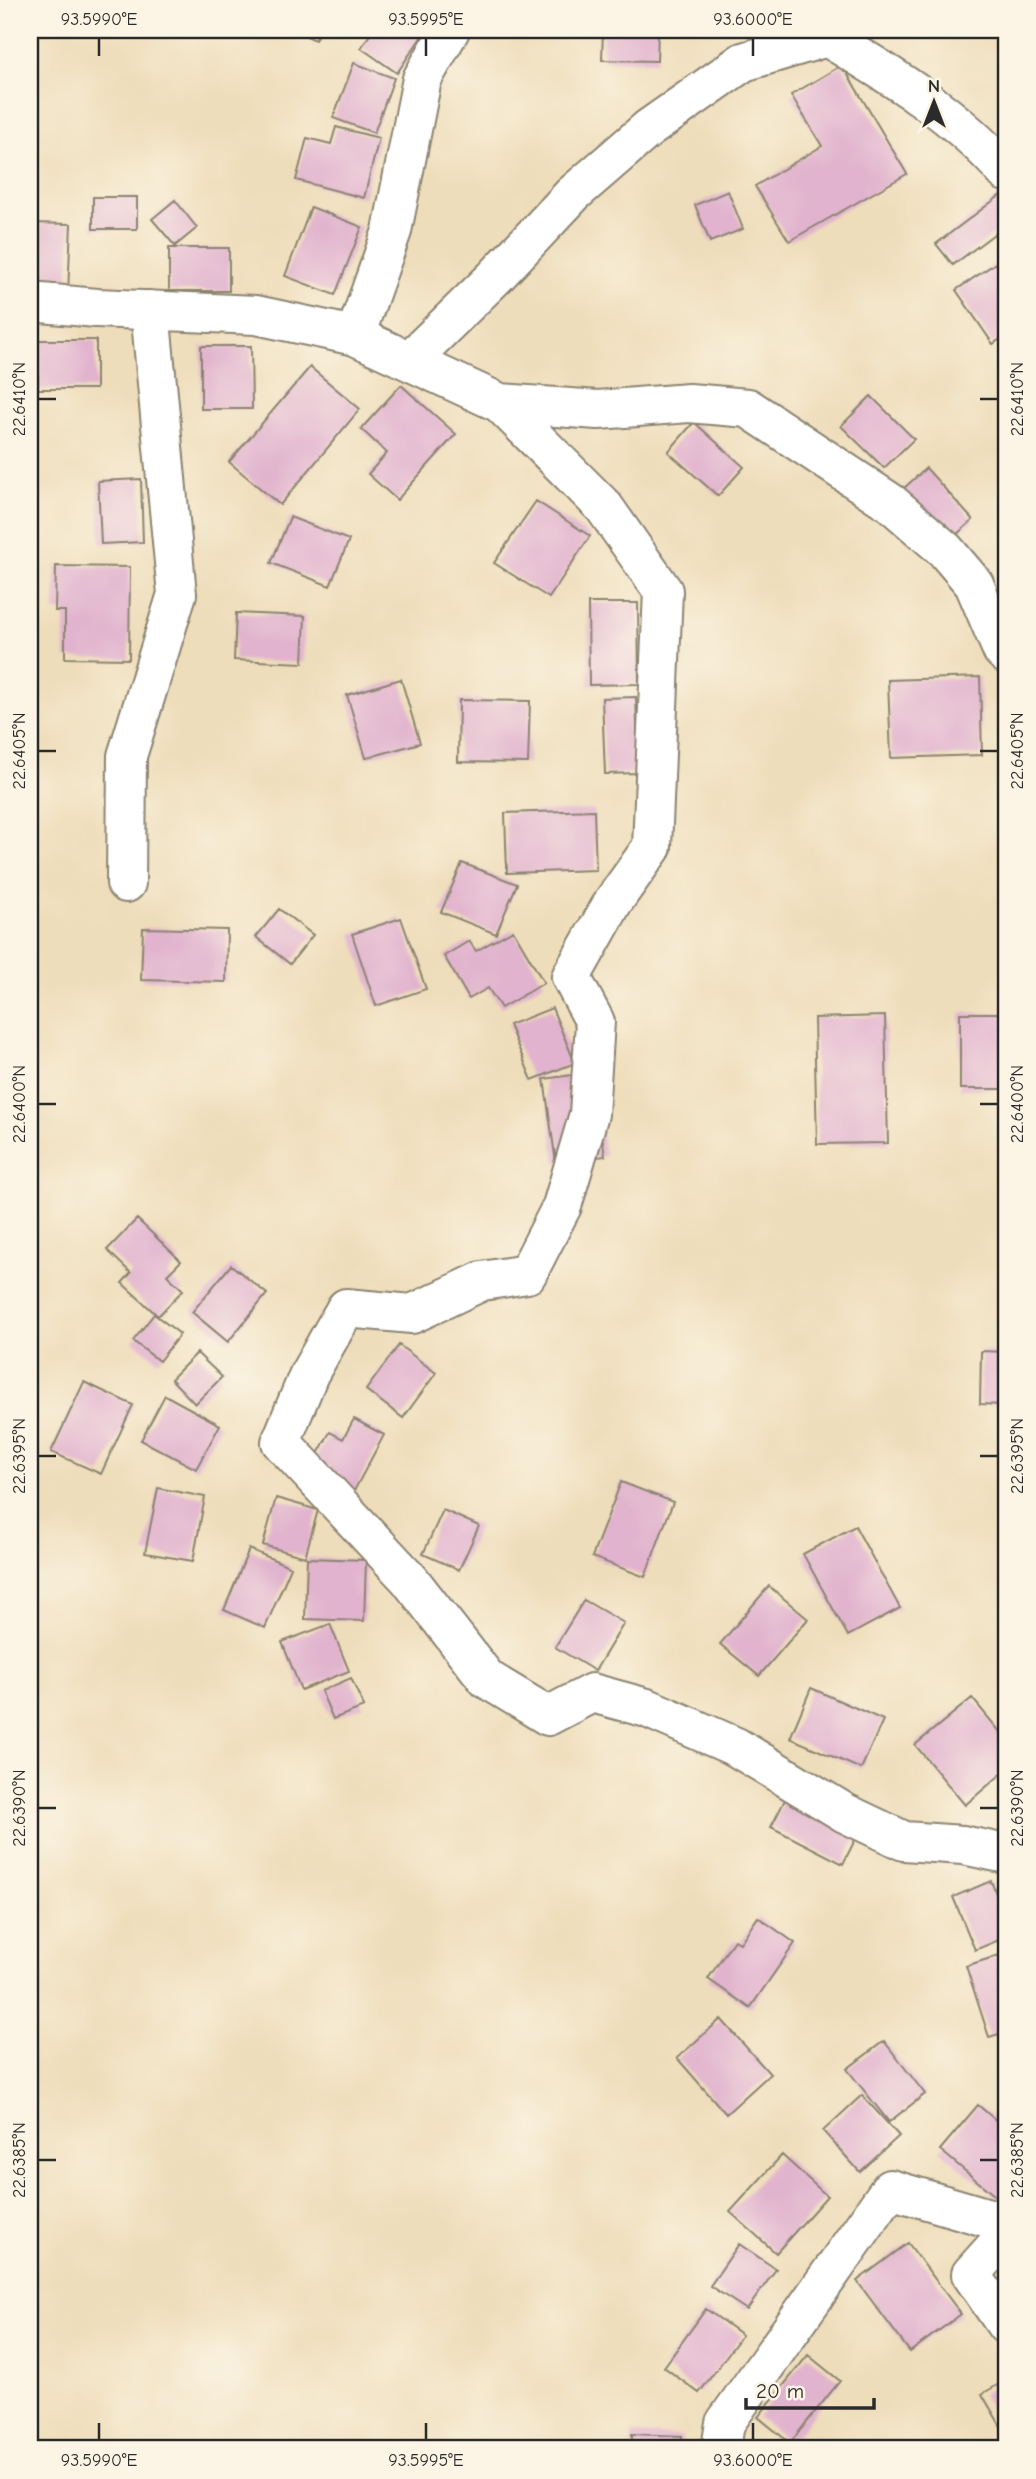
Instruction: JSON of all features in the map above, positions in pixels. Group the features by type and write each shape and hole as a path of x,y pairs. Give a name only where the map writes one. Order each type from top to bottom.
{"street":[{"path":"355,336 392,231 422,79 450,30"},
{"path":"409,361 573,194 648,129 743,62 827,37 912,88 987,150 1006,172"},
{"path":"30,302 256,315 355,336 500,403 604,507 663,591 652,847 613,902 572,977 595,1022 589,1114 562,1206 527,1274 482,1281 412,1314 346,1308 309,1374 281,1442 410,1580 487,1679 548,1716 592,1693 647,1708 736,1747 845,1813 904,1841 963,1845 1006,1854"},
{"path":"126,883 127,756 177,594 150,310"},
{"path":"500,403 598,410 689,403 748,408 891,503 945,550 974,584 1006,654"},
{"path":"721,2449 724,2423 890,2189 1006,2223"},
{"path":"1006,2235 971,2274 1006,2325"}],"building":[{"path":"294,30 320,30 315,40"},
{"path":"373,30 426,30 397,73 361,48"},
{"path":"603,30 658,30 657,61 602,60"},
{"path":"354,63 394,78 374,133 333,118"},
{"path":"842,65 907,174 789,241 755,186 822,146 791,95"},
{"path":"336,127 379,138 364,198 296,180 307,138 331,144"},
{"path":"728,191 743,229 710,242 695,205"},
{"path":"1006,191 1006,225 953,265 936,244"},
{"path":"93,197 137,197 137,229 93,229"},
{"path":"175,200 197,228 175,246 152,219"},
{"path":"311,207 362,227 335,295 285,276"},
{"path":"30,223 71,224 68,293 30,291"},
{"path":"169,248 229,248 229,291 169,291"},
{"path":"1006,256 1006,335 993,344 956,290"},
{"path":"38,340 96,340 96,389 38,389"},
{"path":"201,346 251,346 252,409 201,409"},
{"path":"310,367 360,409 280,505 229,462"},
{"path":"401,385 456,434 397,500 368,474 387,453 361,429"},
{"path":"871,396 914,439 884,468 841,426"},
{"path":"694,422 744,467 718,496 668,452"},
{"path":"926,468 973,520 949,541 902,490"},
{"path":"141,479 143,542 101,544 98,481"},
{"path":"30,486 35,486 33,550 30,550"},
{"path":"536,501 590,536 549,598 494,563"},
{"path":"290,517 349,540 330,586 271,563"},
{"path":"56,566 130,567 129,659 65,658 65,611 55,611"},
{"path":"588,603 638,603 639,684 589,685"},
{"path":"236,613 305,616 303,663 234,660"},
{"path":"980,677 982,755 891,758 888,680"},
{"path":"401,679 420,743 366,758 347,695"},
{"path":"636,697 639,773 605,774 602,698"},
{"path":"459,700 530,701 528,763 458,762"},
{"path":"594,810 596,870 507,873 505,813"},
{"path":"462,863 517,884 496,934 441,912"},
{"path":"279,909 313,935 290,964 256,937"},
{"path":"401,918 426,989 376,1006 352,934"},
{"path":"143,928 227,930 226,982 141,980"},
{"path":"513,930 544,983 501,1008 488,988 469,999 444,956 469,941 476,951"},
{"path":"552,1008 575,1063 532,1080 509,1025"},
{"path":"960,1013 1006,1013 1006,1089 960,1089"},
{"path":"885,1016 888,1143 817,1144 814,1018"},
{"path":"593,1072 605,1156 556,1163 544,1079"},
{"path":"137,1219 181,1261 167,1275 183,1290 158,1316 122,1283 131,1273 107,1250"},
{"path":"231,1265 267,1294 228,1342 192,1312"},
{"path":"154,1314 180,1334 159,1361 133,1341"},
{"path":"399,1345 436,1373 403,1418 366,1390"},
{"path":"981,1351 1006,1352 1006,1405 980,1404"},
{"path":"197,1353 222,1377 195,1404 171,1379"},
{"path":"84,1382 133,1405 101,1474 51,1452"},
{"path":"165,1395 220,1425 196,1469 141,1440"},
{"path":"354,1419 384,1435 347,1504 303,1481 330,1432 343,1439"},
{"path":"621,1482 673,1502 645,1577 592,1557"},
{"path":"158,1488 205,1497 193,1561 145,1553"},
{"path":"276,1498 318,1510 305,1557 263,1545"},
{"path":"443,1510 479,1526 459,1570 423,1554"},
{"path":"855,1526 900,1608 848,1636 803,1554"},
{"path":"249,1549 291,1567 265,1628 224,1610"},
{"path":"307,1558 366,1560 364,1621 305,1619"},
{"path":"769,1586 808,1619 759,1676 720,1644"},
{"path":"584,1600 624,1623 595,1671 555,1647"},
{"path":"330,1624 349,1671 301,1690 282,1642"},
{"path":"351,1678 364,1707 333,1719 321,1691"},
{"path":"811,1688 883,1720 861,1769 790,1738"},
{"path":"972,1698 1006,1739 1006,1770 965,1805 915,1745"},
{"path":"790,1790 862,1826 843,1864 771,1827"},
{"path":"991,1881 1006,1918 1006,1937 975,1950 953,1897"},
{"path":"758,1917 795,1943 750,2008 708,1979 734,1940 740,1943"},
{"path":"1006,1953 1006,2032 989,2037 966,1966"},
{"path":"721,2019 770,2074 726,2114 677,2058"},
{"path":"884,2041 925,2094 889,2122 847,2069"},
{"path":"862,2095 899,2136 860,2172 823,2131"},
{"path":"978,2105 1006,2129 1006,2205 940,2150"},
{"path":"782,2155 827,2196 776,2253 730,2212"},
{"path":"908,2243 961,2314 910,2352 857,2281"},
{"path":"739,2244 776,2269 747,2310 710,2286"},
{"path":"706,2309 742,2335 699,2393 664,2367"},
{"path":"808,2355 840,2381 790,2443 758,2417"},
{"path":"1006,2380 1006,2435 982,2394"},
{"path":"632,2434 682,2436 681,2449 632,2449"}]}
